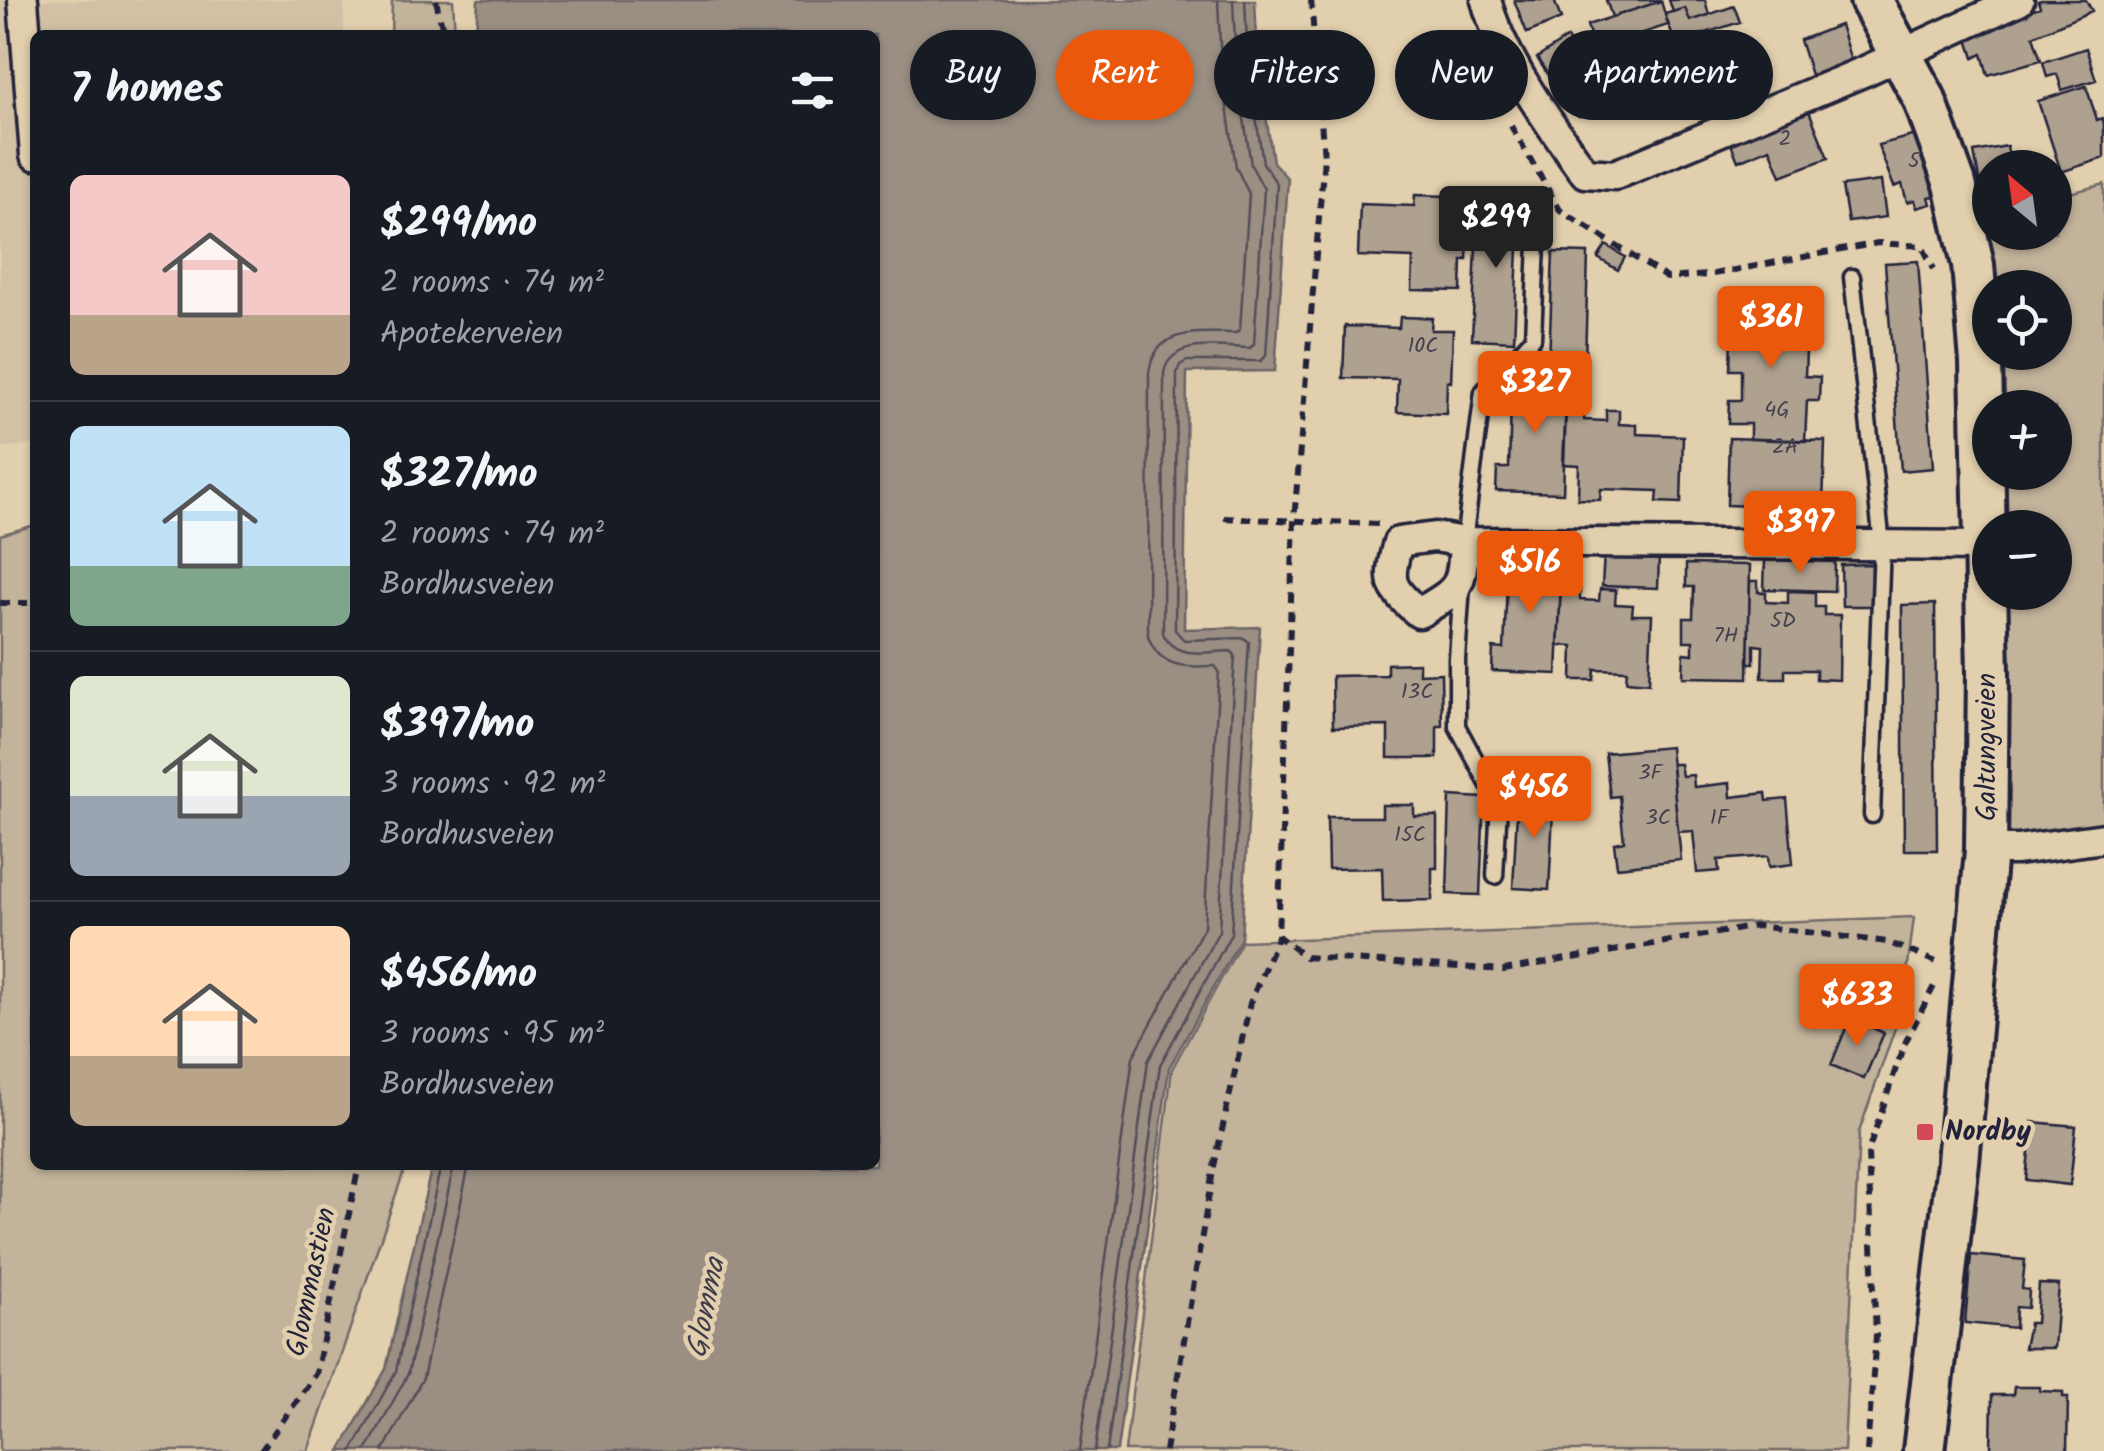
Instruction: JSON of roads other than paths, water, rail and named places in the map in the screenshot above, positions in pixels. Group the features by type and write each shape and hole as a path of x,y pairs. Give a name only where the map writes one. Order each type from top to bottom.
{"main road":[{"name":"Galtungveien","path":"1870,0 1937,128 1955,184 1973,264 1982,362 1985,510"},
{"name":"Galtungveien","path":"1924,1451 1958,1162 1986,850 1986,610"}],"street":[{"path":"23,0 30,90"},
{"path":"1486,0 1492,23 1552,128 1585,173 1615,175 2018,0"},
{"path":"1464,542 1463,578 1449,595 1419,613 1399,596 1390,574 1398,542 1435,537 1464,542 1972,546"},
{"path":"1986,850 2018,850 2104,838"}],"lane":[{"path":"1464,542 1464,472 1482,392 1533,338 1536,243"},
{"path":"1852,278 1882,544 1872,814"},
{"path":"1463,578 1457,660 1458,726 1499,804 1495,876"}],"water":[{"name":"Glomma","path":"478,0 1255,0 1256,30 1214,30 1214,120 1267,120 1273,162 1288,179 1275,371 1187,372 1184,629 1260,627 1241,938 1169,1068 1117,1451 340,1451 386,1369 431,1170 880,1170 880,30 476,30"}],"place":[{"name":"Nordby","path":"1925,1132"}]}
